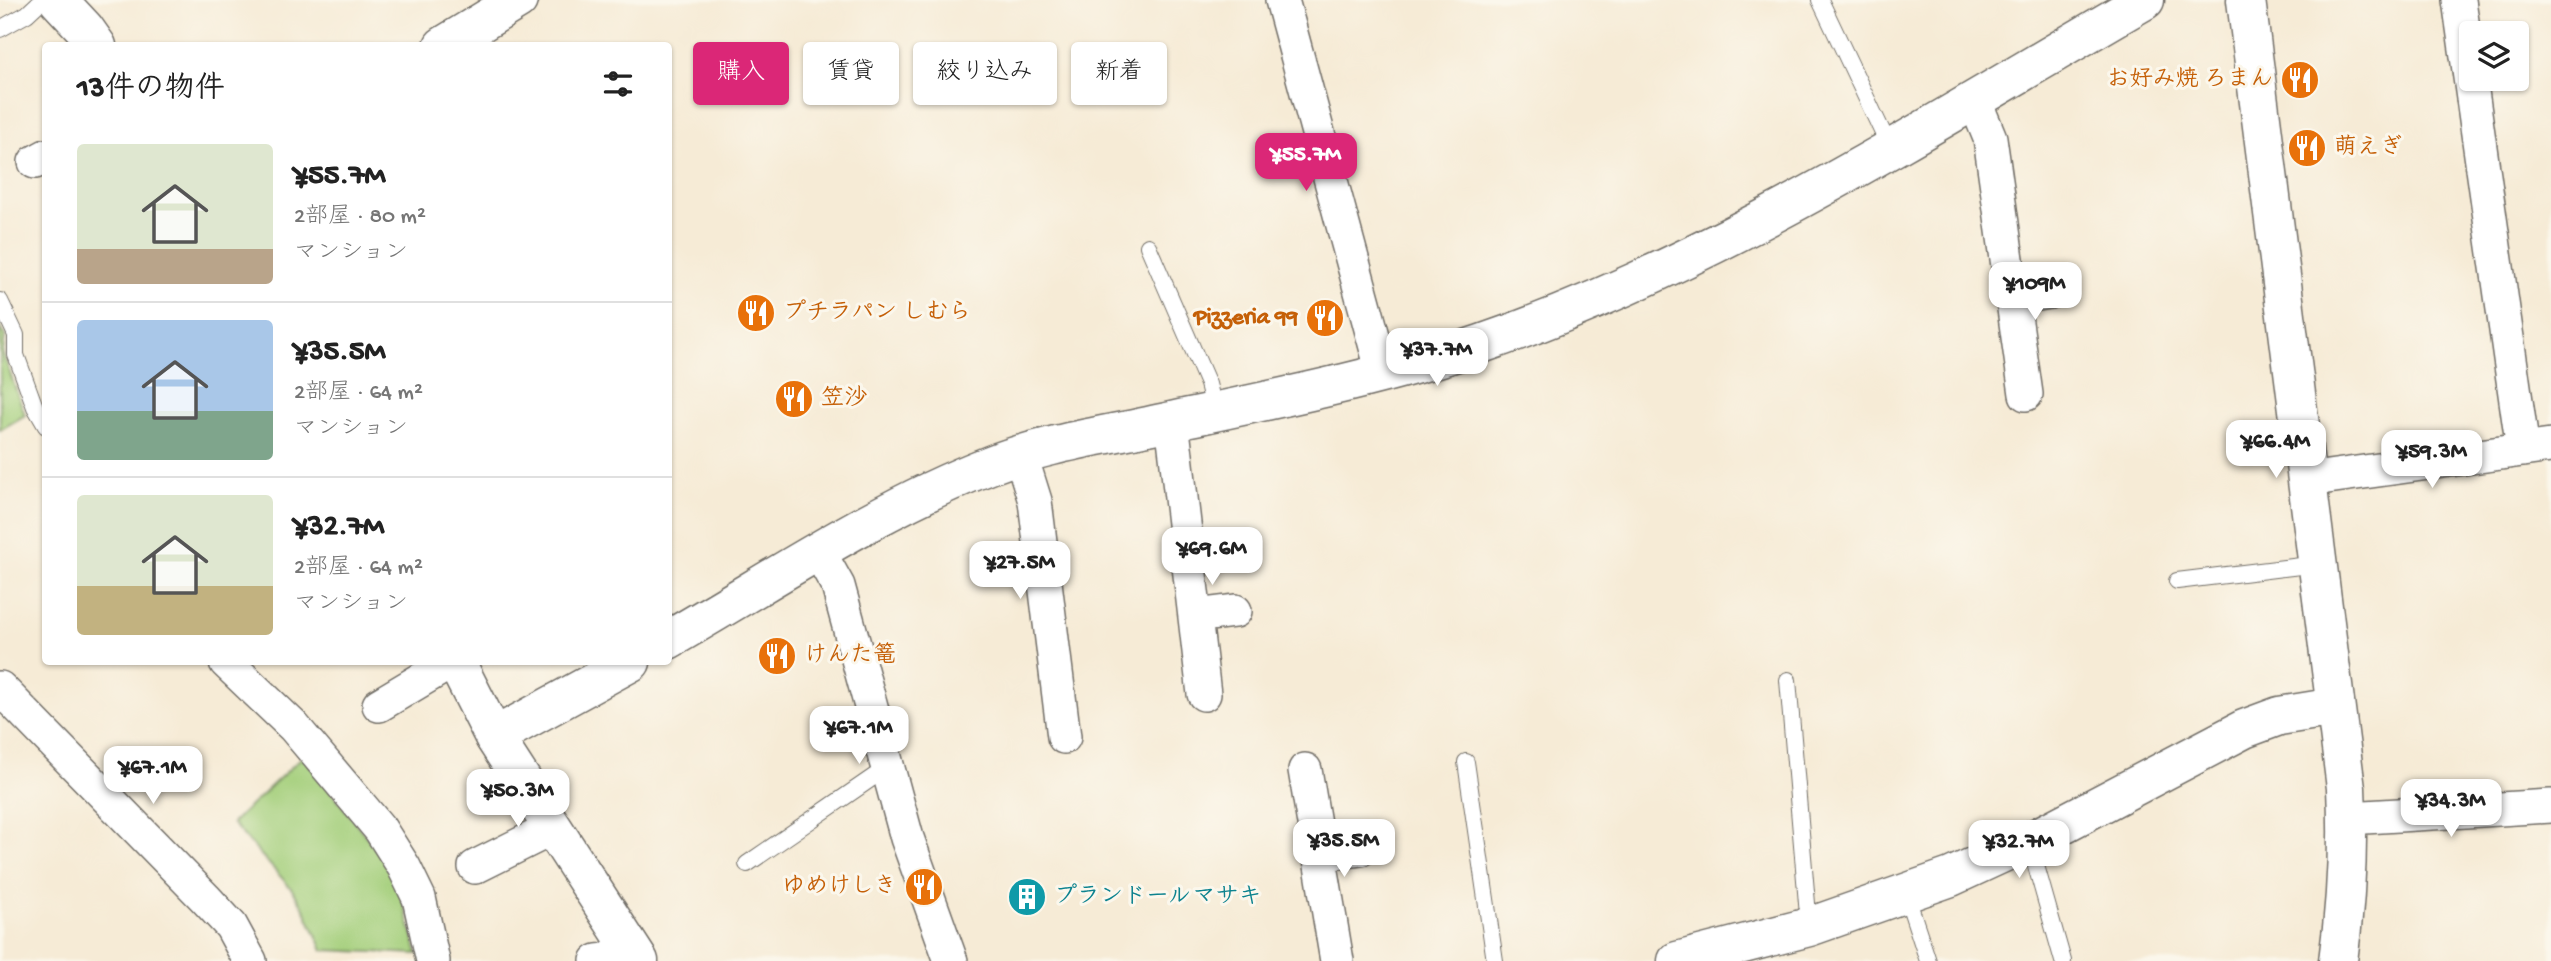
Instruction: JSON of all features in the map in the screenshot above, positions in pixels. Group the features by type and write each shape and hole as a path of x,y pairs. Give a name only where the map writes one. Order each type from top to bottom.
{"street":[{"path":"58,0 94,42"},
{"path":"450,42 519,0"},
{"path":"1282,0 1383,373"},
{"path":"672,638 915,499 992,464 1049,447 1383,373 1478,345 1599,299 1746,230 2146,0"},
{"path":"2246,0 2348,818 2345,909 2338,961"},
{"path":"2306,480 2537,448 2459,0"},
{"path":"1974,99 1990,138 2026,394"},
{"path":"2013,298 2050,292"},
{"path":"1171,421 1204,694"},
{"path":"1021,456 1035,501 1064,737"},
{"path":"819,552 838,586 907,838 951,961"},
{"path":"1195,616 1235,611"},
{"path":"229,665 294,727 380,829 404,867 419,898 433,961"},
{"path":"379,705 449,665"},
{"path":"456,665 494,737 553,828 621,956"},
{"path":"494,737 626,665"},
{"path":"0,688 231,926 250,961"},
{"path":"1677,961 1769,944 1963,873 2244,729 2279,716 2335,707"},
{"path":"1305,770 1337,961"},
{"path":"2348,818 2551,806"},
{"path":"475,867 553,828"},
{"path":"1320,855 1361,849"}],"lane":[{"path":"0,29 27,14 43,0"},
{"path":"1820,0 1890,148"},
{"path":"1148,246 1208,384 1215,411"},
{"path":"0,301 16,335 16,355 42,418"},
{"path":"2176,582 2317,564"},
{"path":"1788,680 1809,928"},
{"path":"1466,762 1495,961"},
{"path":"747,864 888,768"},
{"path":"2029,841 2063,961"},
{"path":"1906,894 1928,961"}],"green space":[{"path":"0,328 5,336 3,354 25,415 0,430"},
{"path":"303,756 395,873 418,954 323,950 303,906 291,888 232,823"}],"place":[{"name":"お好み焼 ろまん","path":"2300,80"},
{"name":"萌えぎ","path":"2307,148"},
{"name":"プチラパン しむら","path":"756,313"},
{"name":"Pizzeria 99","path":"1325,318"},
{"name":"笠沙","path":"794,399"},
{"name":"けんた篭","path":"777,656"},
{"name":"ゆめけしき","path":"924,887"},
{"name":"プランドールマサキ","path":"1027,897"}]}
